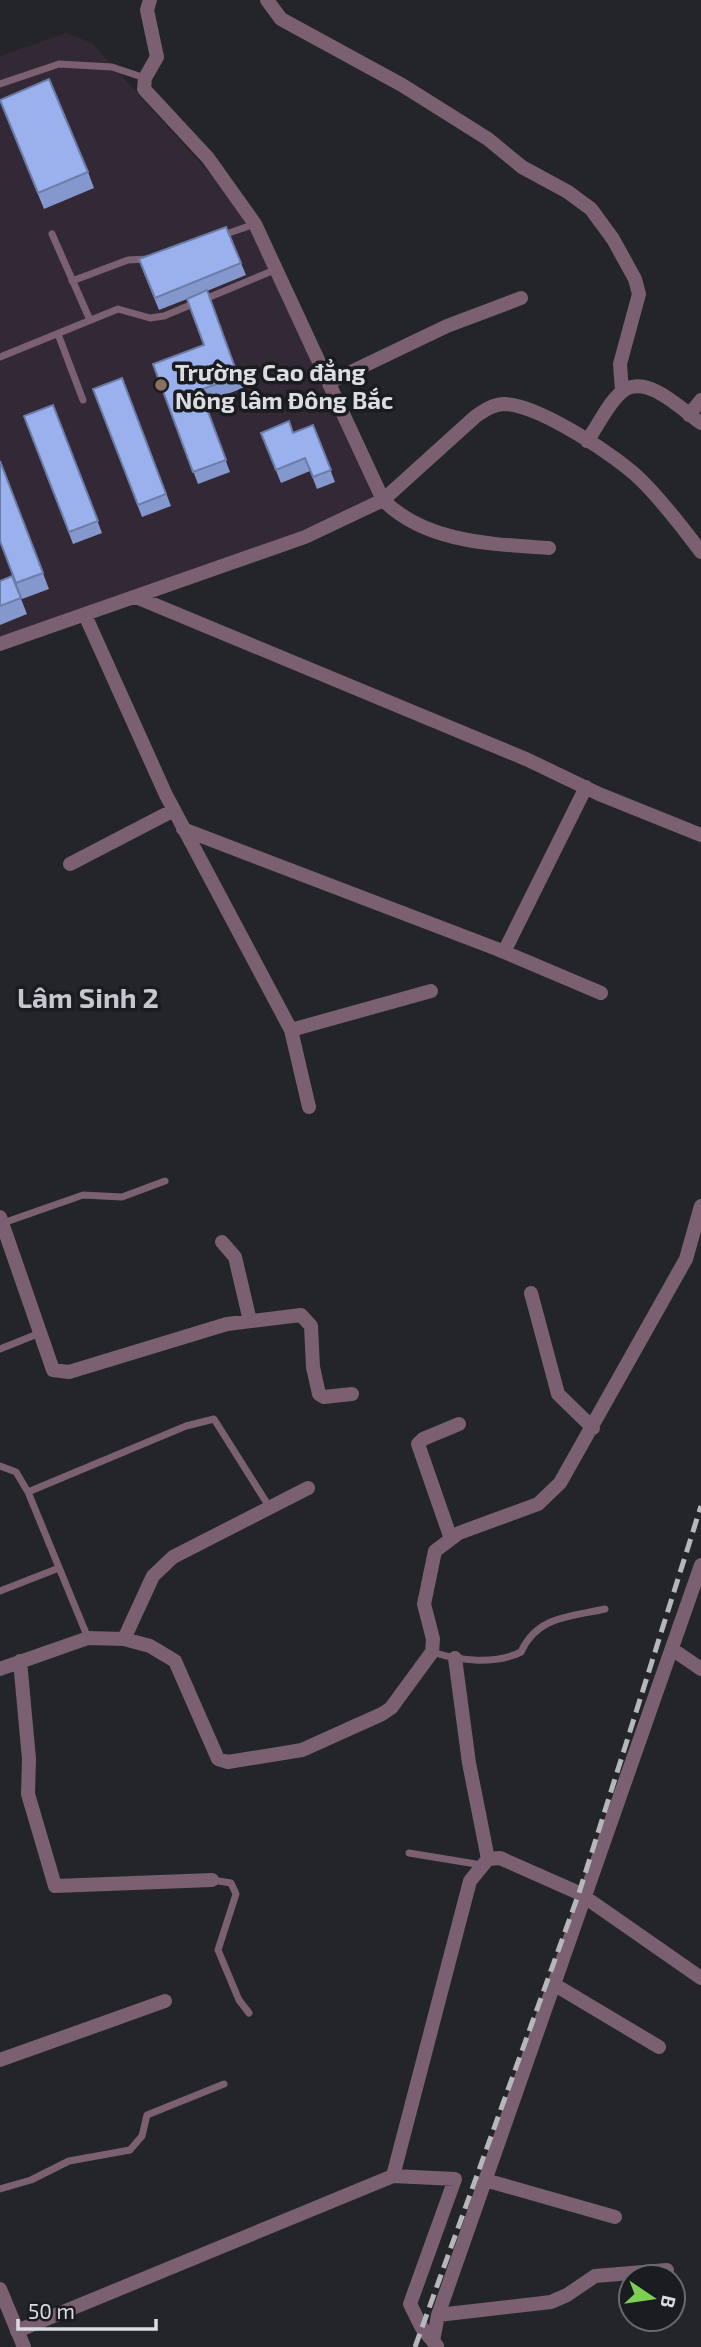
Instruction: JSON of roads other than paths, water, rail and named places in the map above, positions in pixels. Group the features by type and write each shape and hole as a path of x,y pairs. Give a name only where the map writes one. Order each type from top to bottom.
{"street":[{"path":"150,0 147,10 157,57 145,78 144,89 208,158 255,224 383,499 414,523 459,538 482,544 550,548"},
{"path":"267,0 281,19 425,99 488,139 522,167 568,192 590,209 613,239 635,279 639,295 620,364 622,391"},
{"path":"330,382 447,326 521,298"},
{"path":"587,441 622,391 632,387 646,388 660,394 695,419 701,400"},
{"path":"0,644 305,537 383,499 490,407 504,404 522,407 587,441 642,481 701,552"},
{"path":"136,597 526,759 586,788 701,835"},
{"path":"85,615 183,829 291,1030 310,1107"},
{"path":"504,952 586,788"},
{"path":"70,864 174,810"},
{"path":"183,829 504,952 601,993"},
{"path":"291,1030 431,991"},
{"path":"0,1669 88,1638 124,1639 150,1646 175,1661 218,1759 228,1762 302,1751 382,1714 391,1708 432,1652 433,1639 424,1604 435,1551 460,1533 538,1504 560,1483 686,1259 701,1206"},
{"path":"1,1220 53,1370 60,1374 181,1337 290,1315 307,1319 311,1326 313,1367 319,1394 324,1397 352,1394"},
{"path":"222,1242 235,1258 250,1321"},
{"path":"531,1293 558,1394 593,1428"},
{"path":"451,1539 418,1444 423,1439 459,1424"},
{"path":"124,1639 140,1599 153,1576 173,1557 308,1488"},
{"path":"435,2344 438,2315 701,1565"},
{"path":"672,1649 701,1669"},
{"path":"456,1658 485,1862"},
{"path":"20,1661 29,1759 28,1794 55,1886 212,1880"},
{"path":"393,2176 471,1881 485,1862 500,1858 586,1898 701,1978"},
{"path":"555,1985 659,2047"},
{"path":"0,2060 165,2001"},
{"path":"17,2331 393,2176 456,2179 410,2304 422,2328 435,2344"},
{"path":"485,2180 615,2217"},
{"path":"438,2315 551,2302 567,2295 595,2276 617,2274"},
{"path":"0,2289 24,2347"}],"lane":[{"path":"0,84 59,64 112,67 145,78"},
{"path":"219,237 255,224"},
{"path":"52,234 90,320"},
{"path":"72,281 128,260 158,258"},
{"path":"0,357 118,309 150,318 163,316 277,269"},
{"path":"58,334 83,400"},
{"path":"1,1220 83,1195 122,1197 165,1181"},
{"path":"0,1349 40,1333"},
{"path":"28,1492 186,1426 214,1419 270,1508"},
{"path":"0,1466 16,1472 28,1492 88,1638"},
{"path":"0,1591 59,1568"},
{"path":"432,1652 456,1658 502,1660 522,1652 528,1636 537,1628 605,1609"},
{"path":"410,1853 485,1862"},
{"path":"212,1880 231,1883 236,1894 218,1950 235,1992 249,2013"},
{"path":"0,2189 31,2180 69,2161 130,2150 142,2136 147,2115 223,2084"}],"railway":[{"path":"415,2347 579,1893 701,1506"}],"place":[{"name":"Trường Cao đẳng Nông lâm Đông Bắc","path":"161,385"}],"district":[{"name":"Lâm Sinh 2","path":"88,997"}]}
